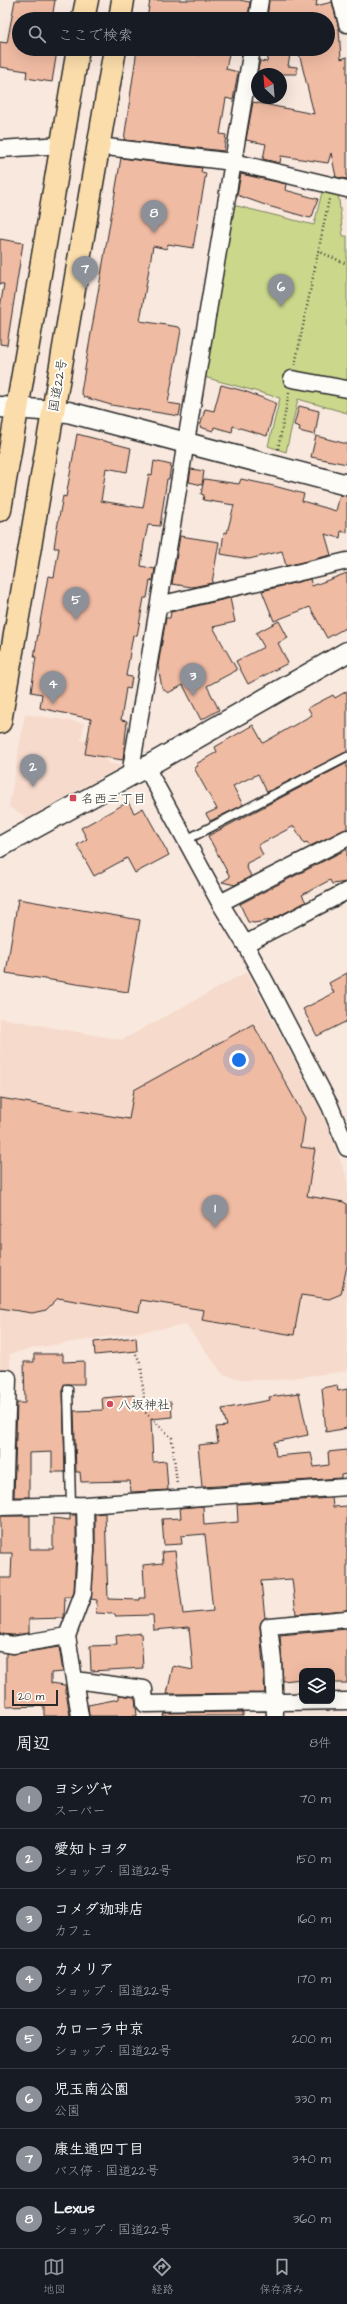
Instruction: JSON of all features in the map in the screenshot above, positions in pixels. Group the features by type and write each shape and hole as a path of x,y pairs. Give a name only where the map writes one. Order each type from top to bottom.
{"highway":[{"path":"84,12 87,0"},
{"path":"121,12 123,0"},
{"path":"0,510 9,408 62,145 77,56"},
{"name":"国道22号","path":"0,722 114,56"}],"street":[{"path":"258,12 260,0"},
{"path":"341,0 347,24"},
{"path":"251,56 159,605 138,771 186,840 220,903 245,944 330,1106 347,1148"},
{"path":"0,149 62,145"},
{"path":"98,146 233,162 347,189"},
{"path":"292,378 347,389"},
{"path":"9,408 68,412 347,485"},
{"path":"159,605 347,561"},
{"path":"0,847 138,771 347,652"},
{"path":"220,903 347,838"},
{"path":"245,944 347,891"},
{"path":"0,1378 8,1378 2,1507 78,1505 347,1487"},
{"path":"78,1505 86,1550 83,1594 67,1636 80,1716"},
{"path":"275,1709 269,1626 347,1619"},
{"path":"0,1643 13,1645 67,1636"},
{"path":"75,1680 144,1689 145,1704 275,1709 347,1701"}],"lane":[{"path":"186,840 347,757"},
{"path":"68,1389 78,1505"}],"path":[{"path":"274,466 332,185"},
{"path":"318,251 347,264"},
{"path":"136,1354 142,1364 145,1412 172,1438 178,1499"}],"shaded area":[{"path":"25,714 84,723 81,740 110,745 107,763 122,766 28,818 9,807"},
{"path":"247,972 321,1110 347,1178 347,1371 274,1380 244,1380 223,1374 186,1325 34,1348 10,1354 10,1371 0,1375 0,1018 122,1040"}],"green space":[{"path":"323,188 338,192 343,236 347,236 347,413 298,399 286,452 268,446 280,398 204,377 233,205 314,225"}],"building":[{"path":"15,0 55,0 53,12 13,12"},
{"path":"150,0 239,0 250,2 249,12 148,12"},
{"path":"269,0 317,0 316,6 332,2 335,12 268,12"},
{"path":"335,14 339,29 341,59 347,57 347,179 336,177 331,153 328,163 281,156 280,163 263,159 266,144 246,140 253,104 263,104 314,114 300,56 335,56"},
{"path":"12,16 12,56 56,56 52,82 26,78 27,71 0,67 0,42 7,43"},
{"path":"136,56 229,56 226,69 238,72 233,100 226,98 220,134 226,135 224,151 124,140"},
{"path":"268,56 290,56 288,66 297,67 297,74 287,74 287,68 258,68 260,61 267,62"},
{"path":"121,158 202,168 201,172 206,173 193,248 168,244 167,249 153,246 140,321 179,327 181,330 168,403 181,405 179,416 111,405 84,397 81,392"},
{"path":"241,174 286,184 285,190 318,199 312,217 310,218 268,206 237,195"},
{"path":"0,239 23,243 7,345 0,344 0,308 4,284 0,284"},
{"path":"221,385 244,391 276,403 267,436 233,426 232,432 214,427 213,431 200,427 205,409 214,411"},
{"path":"299,406 319,411 315,435 299,431 300,427 294,425"},
{"path":"77,434 131,448 127,472 106,468 101,501 143,508 149,474 152,475 154,461 171,465 169,479 167,479 160,526 148,525 144,543 141,566 155,569 153,581 150,580 147,598 144,598 137,636 133,635 126,676 132,677 130,689 126,688 121,720 127,721 123,760 85,754 91,719 40,708 42,694 31,692 36,657 34,657 48,576 54,577 59,548 54,548 56,534 63,496 66,497"},
{"path":"316,436 347,444 347,464 311,457"},
{"path":"191,469 204,471 202,485 189,482"},
{"path":"204,479 239,484 241,479 274,486 304,494 302,501 336,511 340,495 347,496 347,533 341,531 340,538 325,534 331,555 286,566 282,551 249,559 221,554 224,532 227,533 234,505 203,500 204,495 201,494"},
{"path":"180,536 219,542 212,583 192,587 172,584"},
{"path":"347,573 347,627 327,638 310,607 274,621 262,591 310,579 312,586"},
{"path":"230,598 235,622 213,627 237,670 207,686 219,710 201,720 183,685 168,693 162,688 158,666 166,618 170,618 171,612"},
{"path":"279,621 288,638 278,643 288,663 248,684 236,661 264,647 256,633"},
{"path":"347,691 347,752 267,792 258,774 233,786 243,805 210,821 206,814 217,809 194,768 198,766 196,764 217,752 215,747 253,725 263,743 312,715 308,708 333,695 335,698"},
{"path":"347,763 347,829 310,846 307,842 304,843 294,826 258,845 263,855 247,863 246,866 251,876 235,885 222,882 230,877 208,836"},
{"path":"128,802 134,813 143,808 169,855 135,873 127,858 94,876 77,845 87,839 81,828"},
{"path":"347,849 347,882 332,884 330,880 302,895 306,902 271,920 254,923 248,922 240,904"},
{"path":"18,899 140,920 128,992 6,973"},
{"path":"347,973 347,1021 317,1036 303,1009 334,993 329,983"},
{"path":"253,1024 305,1118 301,1147 315,1149 307,1196 344,1202 347,1205 347,1266 341,1294 329,1299 301,1295 294,1335 202,1320 204,1310 141,1300 139,1312 58,1298 46,1310 32,1313 0,1308 0,1098 129,1119 134,1090"},
{"path":"136,1337 137,1351 95,1355 94,1342"},
{"path":"34,1354 63,1354 63,1362 84,1361 84,1384 64,1384 65,1472 52,1472 52,1452 29,1453 29,1497 14,1497 17,1403 25,1403 24,1362 34,1362"},
{"path":"337,1385 338,1391 347,1389 347,1428 326,1432 322,1388"},
{"path":"299,1393 308,1435 274,1442 276,1456 311,1453 314,1467 329,1465 328,1452 347,1450 347,1474 341,1475 341,1478 202,1487 198,1445 218,1443 216,1427 227,1426 222,1409 270,1400 269,1397"},
{"path":"134,1395 134,1406 171,1402 172,1417 151,1419 153,1462 166,1461 168,1490 131,1492 130,1481 81,1482 80,1472 76,1472 74,1411 103,1410 102,1398"},
{"path":"332,1498 333,1507 347,1506 347,1610 296,1614 292,1579 261,1581 265,1618 261,1622 260,1627 265,1693 167,1694 173,1666 193,1670 189,1627 154,1630 153,1615 115,1616 115,1614 96,1613 97,1600 91,1599 95,1551 95,1514 105,1513 108,1599 140,1600 140,1598 145,1598 143,1565 163,1563 162,1552 175,1551 183,1614 213,1611 205,1534 181,1536 182,1544 164,1545 162,1519 181,1518 180,1508 203,1506 204,1525 238,1522 237,1504"},
{"path":"70,1515 76,1515 74,1592 72,1597 65,1597 64,1618 29,1619 29,1633 13,1635 0,1634 0,1578 11,1578 12,1553 0,1553 0,1516 30,1516 30,1549 53,1549 53,1518 70,1520"},
{"path":"347,1629 347,1683 335,1683 335,1668 299,1668 299,1679 283,1681 280,1635"},
{"path":"141,1633 143,1668 91,1671 90,1646 117,1645 116,1636"},
{"path":"59,1647 63,1672 51,1673 51,1683 65,1685 70,1716 44,1716 44,1706 6,1707 6,1653 15,1654"},
{"path":"119,1695 135,1697 137,1716 89,1716 88,1705 119,1699"},
{"path":"243,1712 243,1716 163,1716 164,1713"}],"place":[{"name":"Lexus","path":"154,233"},
{"name":"康生通四丁目","path":"85,289"},
{"name":"児玉南公園","path":"281,307"},
{"name":"カローラ中京","path":"76,620"},
{"name":"コメダ珈琲店","path":"193,696"},
{"name":"カメリア","path":"53,704"},
{"name":"愛知トヨタ","path":"33,787"},
{"name":"名西二丁目","path":"73,798"},
{"name":"ヨシヅヤ","path":"215,1228"},
{"name":"八坂神社","path":"110,1404"}]}
